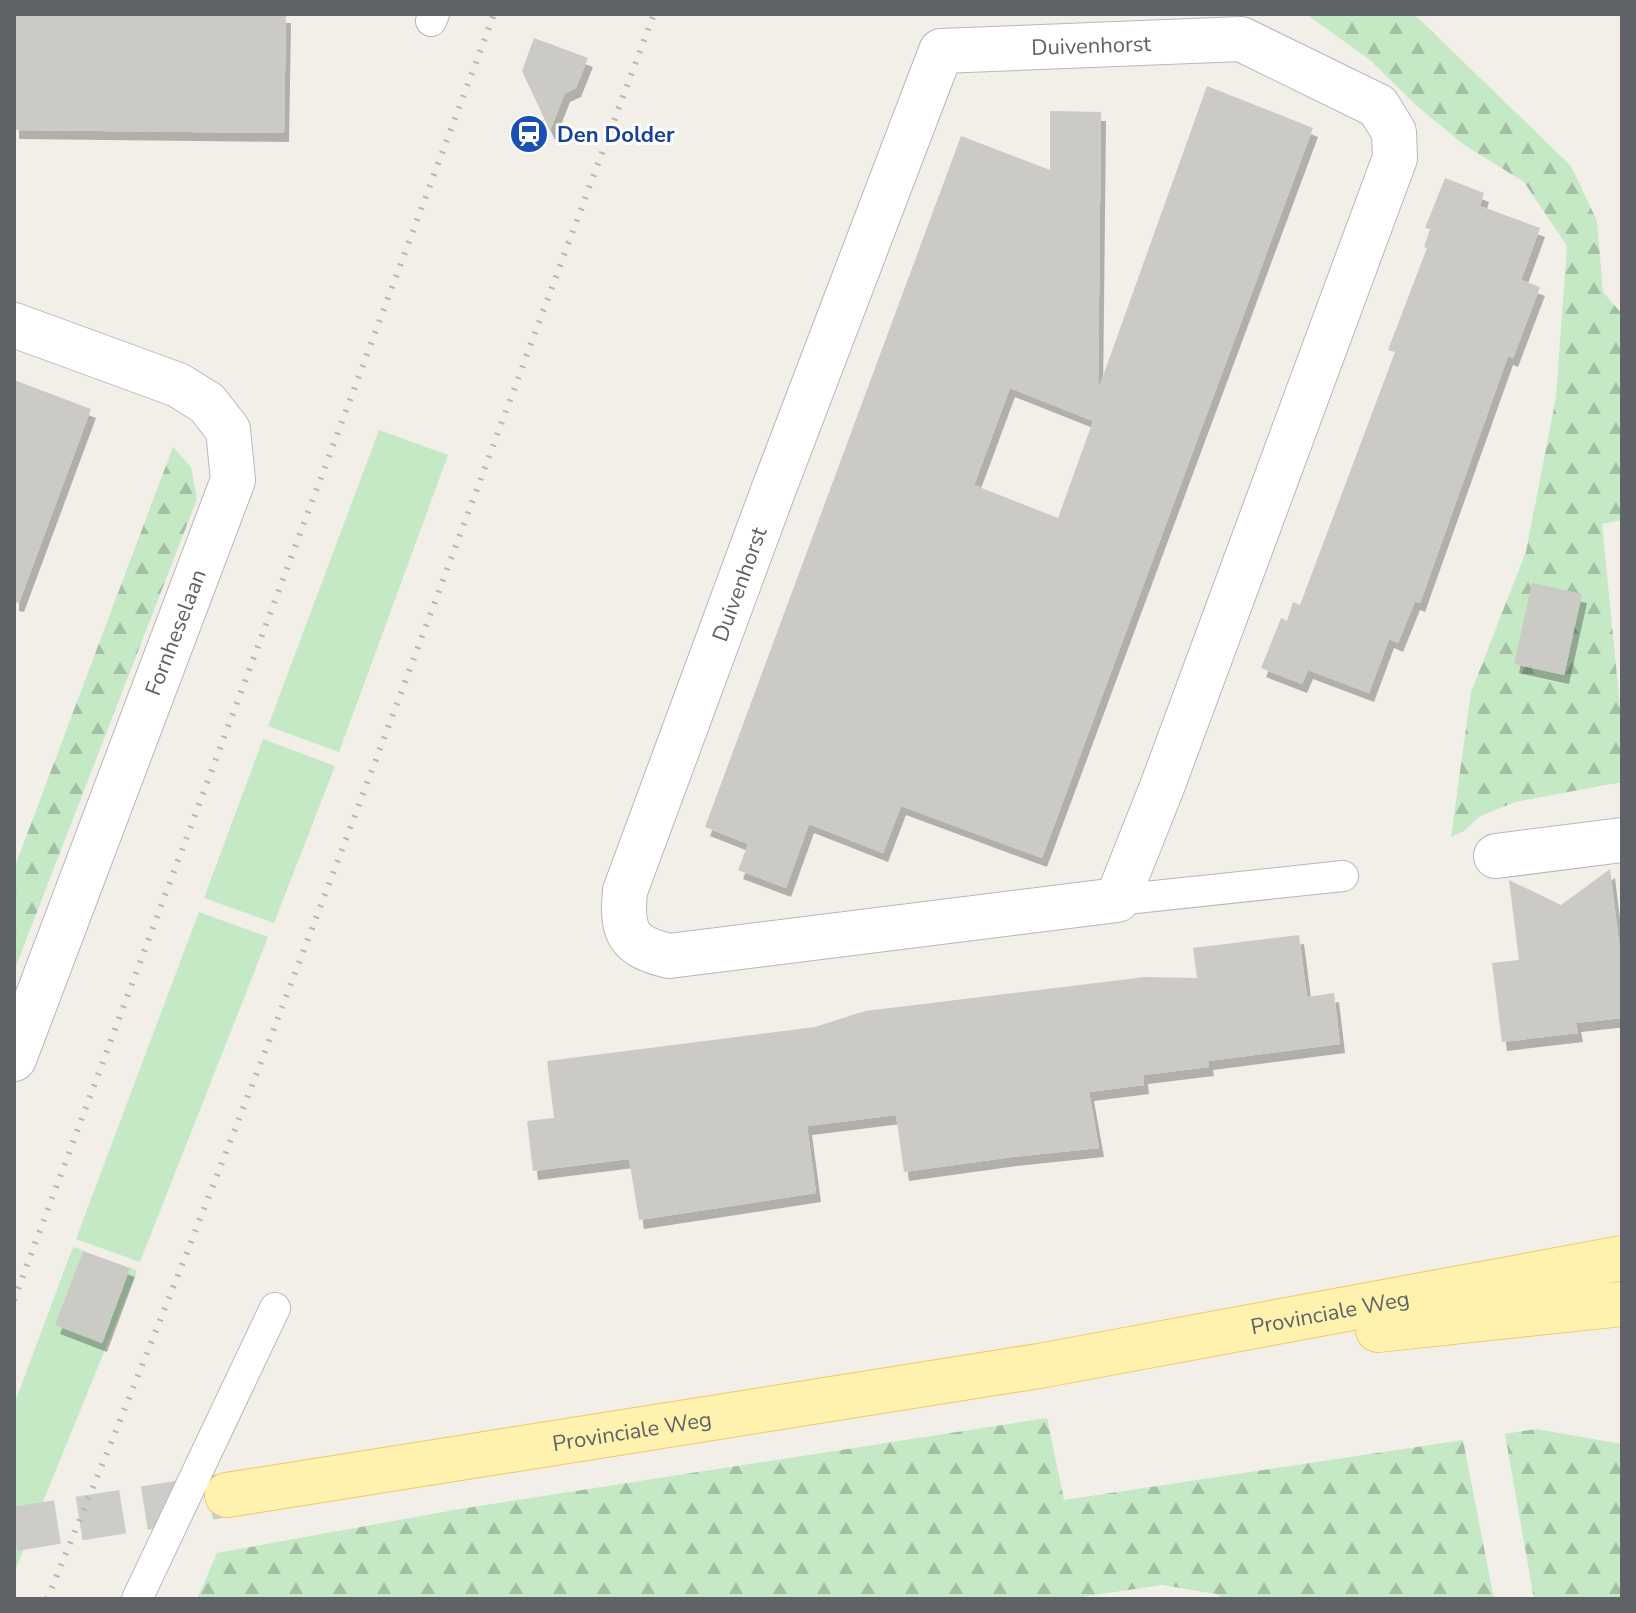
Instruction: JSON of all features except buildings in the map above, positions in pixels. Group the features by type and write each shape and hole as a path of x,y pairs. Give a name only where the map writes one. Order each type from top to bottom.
{"main road":[{"name":"Provinciale Weg","path":"227,1495 1039,1366 1622,1258"},
{"name":"Provinciale Weg","path":"1039,1366 1622,1304"}],"street":[{"name":"Duivenhorst","path":"1242,26 1378,106 1394,132 1395,158 1162,787 1117,900 669,956 644,950 629,936 623,911 625,891 636,861 941,51 1242,26"},
{"name":"Fornheselaan","path":"14,325 178,385 207,403 228,430 233,480 14,1059"},
{"path":"1496,856 1622,840"}],"lane":[{"name":"Duivenhorst","path":"1117,900 1343,876"},
{"path":"137,1599 275,1308"}],"green space":[{"path":"1306,14 1414,14 1571,166 1597,221 1603,292 1622,314 1622,520 1602,524 1622,727 1622,782 1515,802 1480,816 1464,831 1451,837 1471,692 1526,552 1556,397 1567,246 1524,182 1463,144 1417,106 1370,60"},
{"path":"379,430 448,455 339,752 268,726"},
{"path":"173,447 191,467 197,499 14,971 14,869"},
{"path":"263,739 335,766 274,923 204,898"},
{"path":"199,912 268,937 140,1262 76,1239"},
{"path":"73,1247 83,1250 56,1325 103,1342 130,1267 137,1271 14,1573 14,1405"},
{"path":"1047,1418 1064,1500 1463,1440 1494,1599 1224,1599 1216,1594 1162,1585 1068,1599 197,1599 217,1553 460,1509"},
{"path":"1536,1429 1622,1444 1622,1599 1534,1599 1505,1434"}],"tunnel":[{"path":"14,1529 227,1495"}],"railway":[{"path":"14,1300 494,14"},
{"path":"47,1599 282,1007 654,14"}],"place":[{"name":"Den Dolder","path":"529,134"}]}
